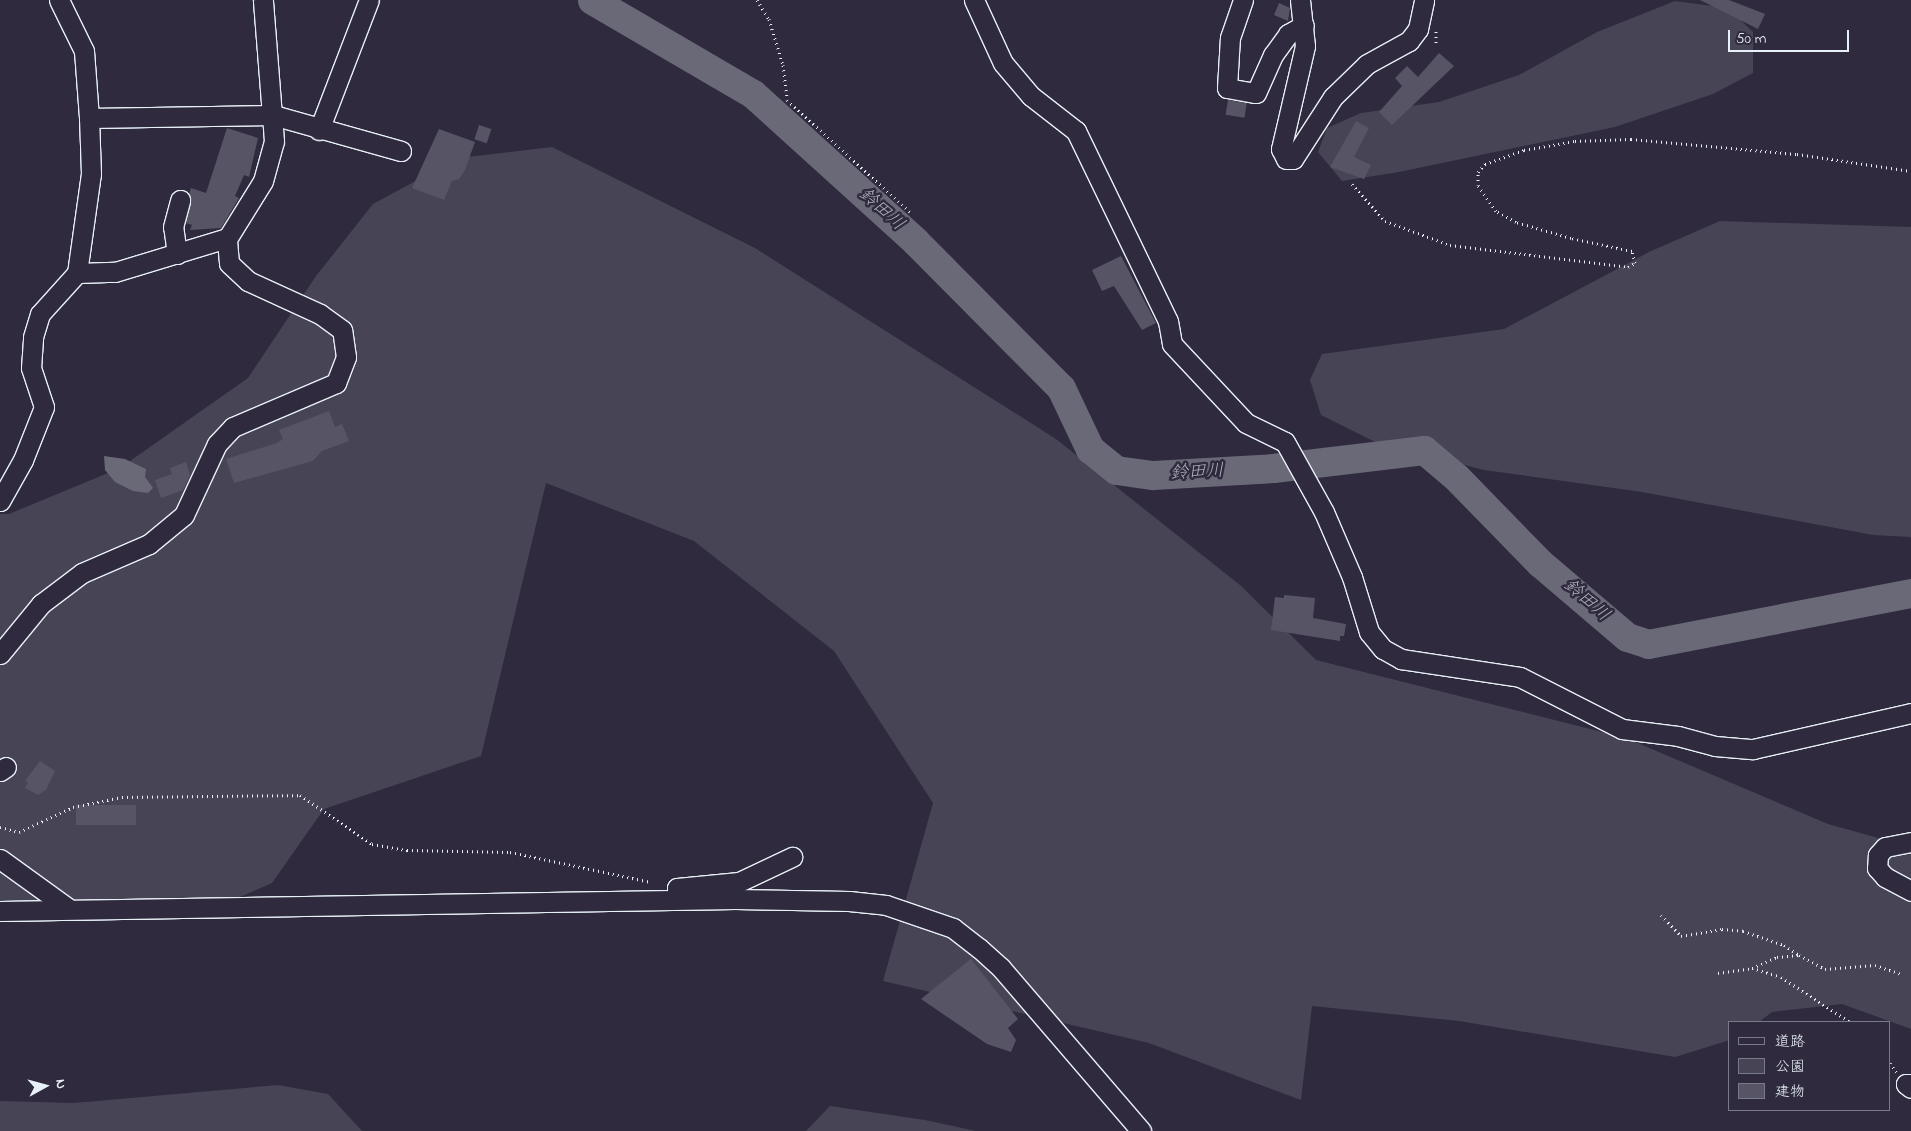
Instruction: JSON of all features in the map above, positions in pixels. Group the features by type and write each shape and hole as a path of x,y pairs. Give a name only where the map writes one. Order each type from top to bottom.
{"street":[{"path":"0,502 23,460 44,406 32,368 33,337 40,314 77,273 91,174 84,51 59,0"},
{"path":"0,654 41,604 82,574 149,544 184,515 217,444 233,427 336,383 346,357 342,330 320,314 248,281 229,263 228,238 263,181 274,141 263,0"},
{"path":"319,130 369,0"},
{"path":"974,0 1003,63 1031,96 1076,131 1168,321 1172,344 1246,423 1285,442 1324,512 1352,577 1369,632 1383,649 1401,659 1520,677 1622,729 1678,736 1715,746 1753,749 1911,713"},
{"path":"1243,0 1230,37 1228,88 1256,93 1273,55 1288,34 1304,25"},
{"path":"1300,0 1305,46 1281,149 1286,158 1293,160 1333,97 1367,64 1408,41 1418,29 1424,0"},
{"path":"88,118 273,115 319,130 401,151"},
{"path":"177,254 173,227 180,200"},
{"path":"77,273 115,272 228,238"},
{"path":"1911,842 1885,848 1878,856 1877,868 1885,877 1911,892"},
{"path":"678,894 739,882 792,857"},
{"path":"0,859 68,908"},
{"path":"0,911 678,894 849,900 886,905 953,928 1001,968 1141,1131"},
{"path":"1911,1084 1906,1084 1911,1088"}],"path":[{"path":"756,0 769,19 783,65 788,100 910,212"},
{"path":"1352,184 1385,221 1450,245 1628,267 1635,263 1632,250 1571,238 1516,222 1496,211 1478,185 1478,172 1485,164 1524,150 1575,141 1631,139 1797,154 1911,171"},
{"path":"0,827 19,832 73,807 122,797 300,795 372,844 407,850 510,852 678,894"},
{"path":"1661,915 1682,936 1722,929 1743,931 1784,945 1825,969 1875,965 1901,974"},
{"path":"1718,973 1752,968 1777,957 1799,955"},
{"path":"1752,968 1781,977 1848,1021"}],"green space":[{"path":"1675,1 1728,8 1753,32 1753,73 1713,94 1615,127 1399,172 1342,181 1318,152 1327,128 1361,113 1439,102 1519,75 1597,32"},
{"path":"552,147 755,248 1056,439 1240,585 1316,660 1626,738 1828,824 1911,847 1911,1029 1842,1004 1772,1012 1760,1021 1728,1021 1728,1041 1675,1057 1459,1021 1312,1006 1301,1100 1149,1043 883,981 933,803 834,651 694,541 546,483 481,756 324,809 272,883 197,916 0,908 0,514 9,514 120,468 248,378 316,276 373,204 458,158"},
{"path":"1720,221 1911,227 1911,537 1873,535 1642,492 1484,470 1375,442 1321,415 1310,380 1322,354 1504,329 1651,251"},
{"path":"278,1085 328,1094 362,1131 0,1131 0,1101 74,1103"},
{"path":"830,1106 925,1120 976,1131 806,1131"}],"water":[{"path":"104,456 125,459 146,469 145,477 153,488 148,493 133,491 115,482 105,470"}],"building":[{"path":"1700,0 1729,0 1765,14 1758,29"},
{"path":"1279,3 1290,8 1288,21 1274,15"},
{"path":"1439,53 1454,66 1392,125 1379,112 1402,86 1395,78 1407,66 1418,77"},
{"path":"1228,100 1247,103 1244,118 1226,115"},
{"path":"1356,121 1369,128 1354,157 1371,165 1364,179 1330,167"},
{"path":"479,125 491,129 487,143 474,139"},
{"path":"227,128 258,138 249,177 244,175 235,196 239,198 221,228 190,230 192,225 186,223 191,188 206,193"},
{"path":"439,129 475,142 465,170 459,179 452,181 444,200 412,188"},
{"path":"1121,256 1156,323 1142,330 1114,286 1102,291 1092,270"},
{"path":"329,411 335,427 342,424 349,441 322,451 313,461 234,483 226,459 277,443 283,439 279,430"},
{"path":"186,462 190,475 183,490 161,498 155,480 172,474 170,468"},
{"path":"1284,595 1315,598 1313,618 1346,624 1344,636 1340,636 1340,641 1271,630 1275,597 1284,598"},
{"path":"40,761 55,771 46,790 38,795 25,788 28,782 25,781"},
{"path":"76,805 136,805 136,825 76,825"},
{"path":"971,959 1018,1019 1008,1028 1016,1040 1011,1052 987,1044 921,999"}],"waterway":[{"name":"鈴田川","path":"592,0 753,94 915,241 1061,388 1090,449 1116,470 1153,475 1273,468 1424,450 1457,478 1540,563 1627,637 1648,644 1911,593"}]}
